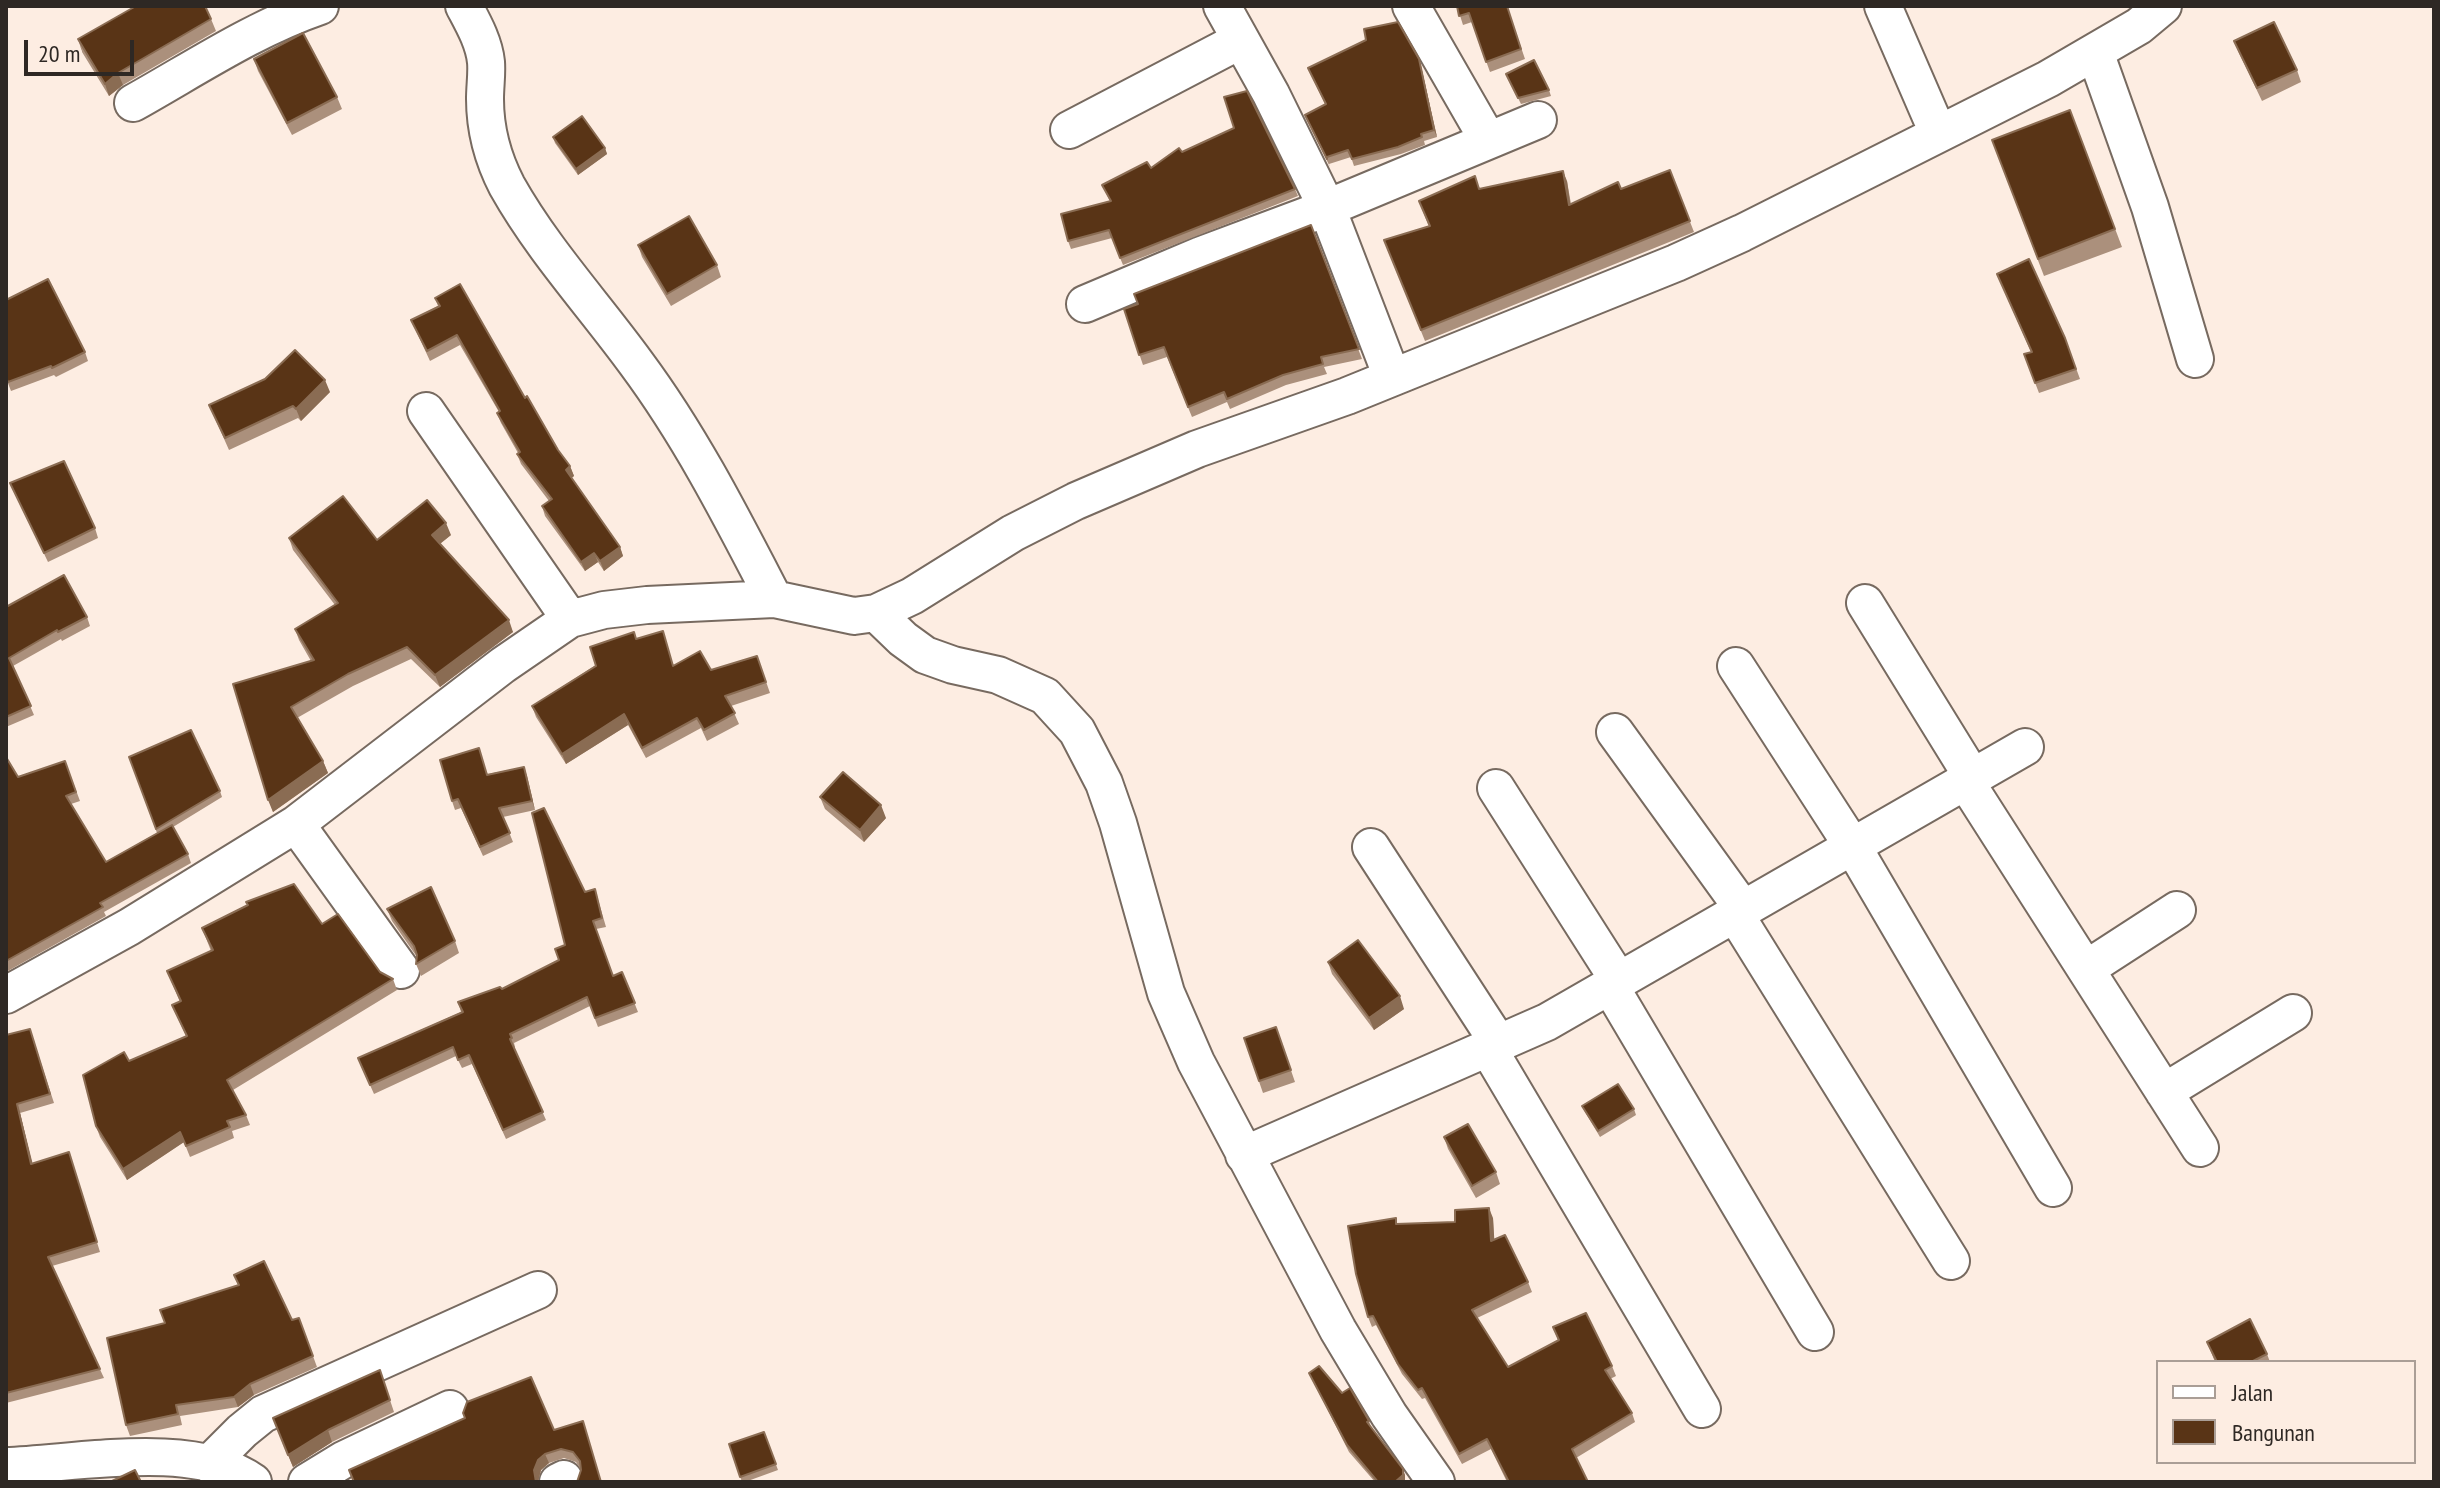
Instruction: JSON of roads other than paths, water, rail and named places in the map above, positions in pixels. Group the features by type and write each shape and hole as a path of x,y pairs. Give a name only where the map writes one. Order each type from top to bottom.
{"street":[{"path":"133,103 239,42 320,6"},
{"path":"464,6 479,35 486,59 486,127 506,184 564,271 635,360 668,409 716,489 774,599"},
{"path":"1222,6 1271,94 1327,208 1392,377"},
{"path":"1411,6 1488,140"},
{"path":"1883,6 1938,133"},
{"path":"6,995 129,927 296,824 503,665 570,619 604,610 647,605 774,599 854,616 876,613 912,596 1013,533 1076,501 1197,449 1392,377 1676,263 1799,205 2048,79 2095,52 2144,13"},
{"path":"1069,130 1241,40"},
{"path":"2095,52 2150,207 2195,359"},
{"path":"1085,304 1538,120"},
{"path":"426,411 570,619"},
{"path":"1865,603 1969,780 2200,1148"},
{"path":"876,613 925,655 998,675 1045,696 1077,731 1104,783 1166,993 1196,1062 1338,1330 1389,1415 1436,1482"},
{"path":"1736,666 1853,847 2053,1188"},
{"path":"1615,732 1739,912 1951,1261"},
{"path":"1244,1155 1547,1022 2025,747"},
{"path":"1496,788 1615,983 1815,1332"},
{"path":"296,824 401,970"},
{"path":"1371,847 1494,1046 1702,1409"},
{"path":"2086,969 2177,910"},
{"path":"2164,1092 2293,1013"},
{"path":"209,1464 263,1414 538,1290"},
{"path":"307,1482 343,1460 450,1409"},
{"path":"6,1466 160,1457 209,1464 253,1482"}]}
